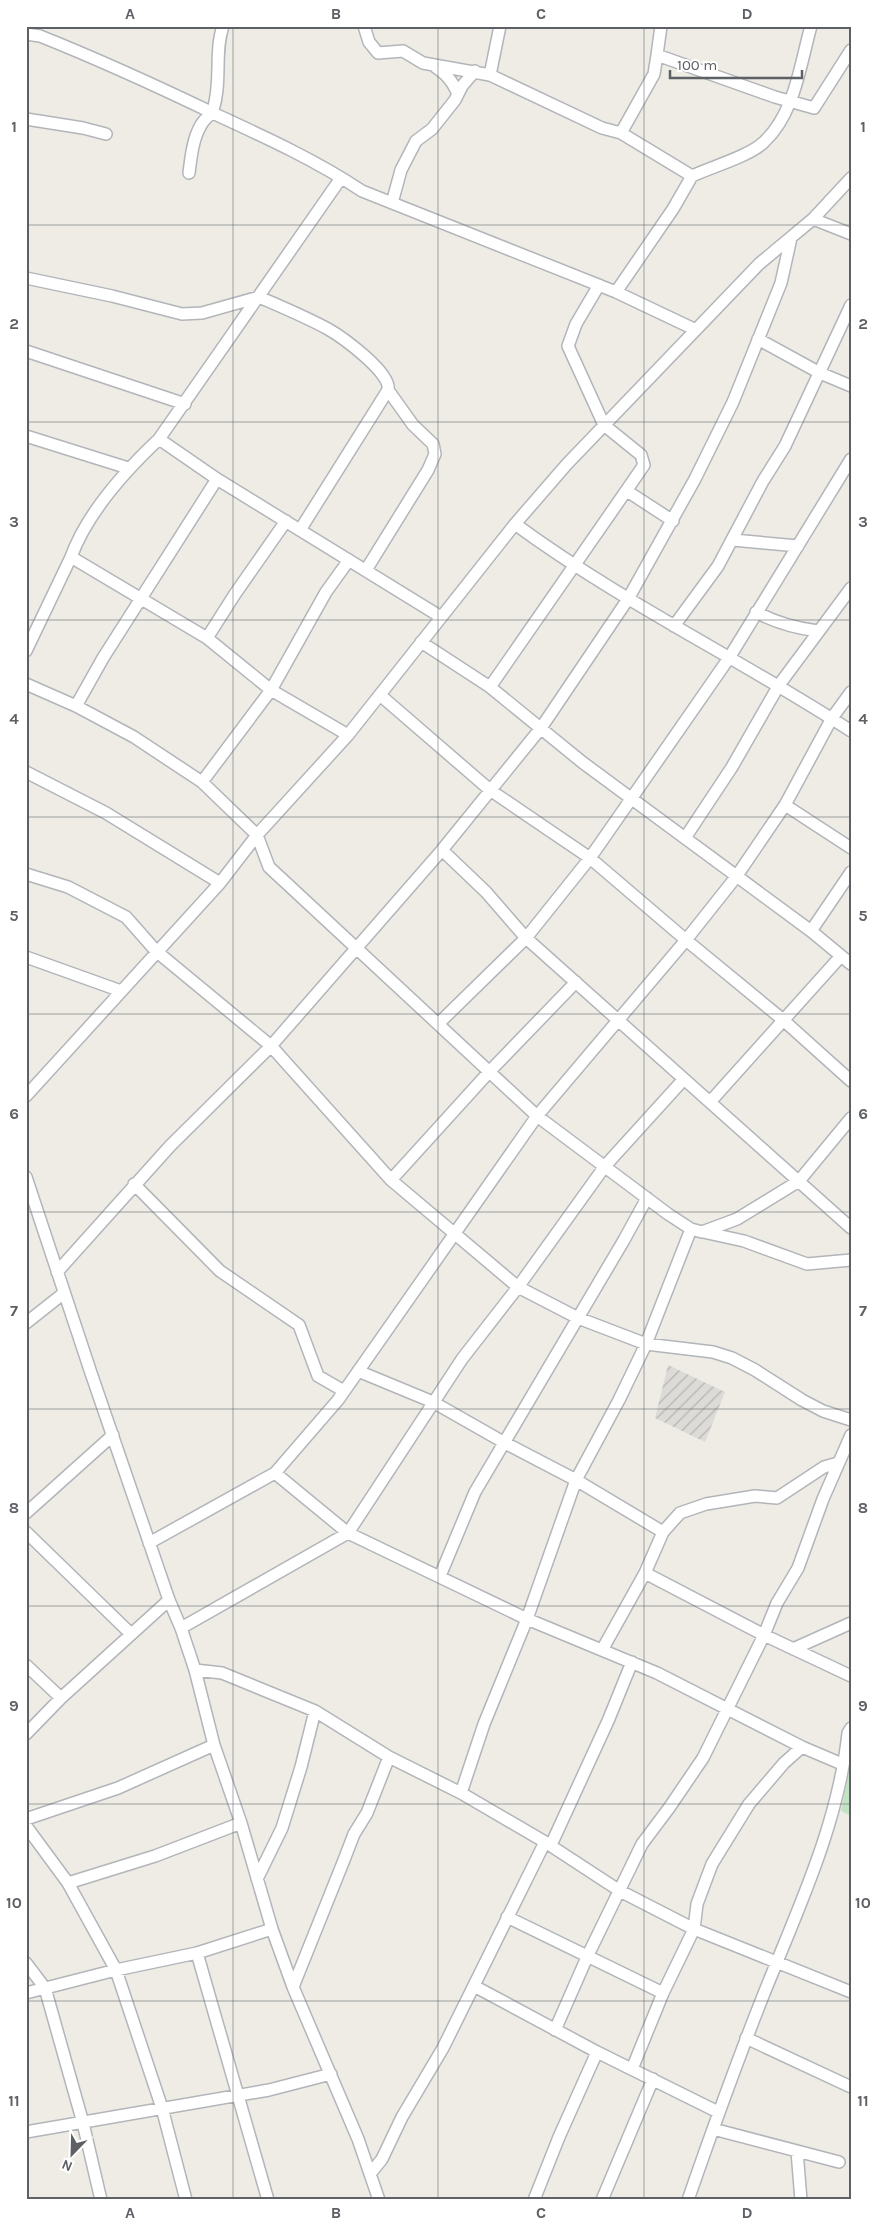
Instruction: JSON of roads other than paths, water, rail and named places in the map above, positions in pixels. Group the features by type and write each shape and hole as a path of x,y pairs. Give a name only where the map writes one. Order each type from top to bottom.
{"street":[{"path":"189,173 198,133 201,125 212,112 218,88 219,39 223,26"},
{"path":"364,26 368,42 378,53 403,51 423,63 490,75 602,128 621,133 692,176"},
{"path":"490,75 500,26"},
{"path":"621,133 654,74 661,26"},
{"path":"616,292 673,209 692,176 754,150 764,142 779,124 791,102 811,26"},
{"path":"26,34 40,36 122,70 212,112 270,140 341,178 362,192 616,292 694,329"},
{"path":"657,55 690,68 814,108 851,50"},
{"path":"432,65 446,74 452,81 458,94"},
{"path":"392,203 401,170 413,146 420,136 432,129 475,71"},
{"path":"26,119 83,128 106,134"},
{"path":"26,651 71,557 78,537 128,468 159,439 185,404 341,178"},
{"path":"26,1096 156,951 220,883 257,835 348,735 515,524 694,329 759,264 813,219 851,178"},
{"path":"813,219 851,234"},
{"path":"57,1272 134,1184 271,1046 442,850 541,728 628,599 673,521 732,402 781,284 791,238"},
{"path":"26,278 112,296 182,314 202,313 259,297 329,330 343,339 385,376 389,386 388,390 300,530"},
{"path":"490,687 644,465 644,459 636,450 604,425 568,346 576,324 599,285"},
{"path":"674,626 718,566 763,481 785,446 851,305"},
{"path":"758,339 820,373 851,386"},
{"path":"26,351 185,404"},
{"path":"366,570 428,470 435,454 433,444 413,426 388,390"},
{"path":"26,436 128,468"},
{"path":"159,439 216,479 441,617"},
{"path":"438,1024 526,938 590,858 729,658 851,460"},
{"path":"76,706 103,658 141,601 216,479"},
{"path":"627,491 673,521"},
{"path":"207,638 286,521"},
{"path":"515,524 628,599 779,685 851,731"},
{"path":"732,540 798,546"},
{"path":"71,557 141,601 207,638 271,690 348,735"},
{"path":"202,782 271,690 326,592 349,560"},
{"path":"685,838 732,768 779,685 851,588"},
{"path":"756,612 779,623 818,631"},
{"path":"421,642 490,687 632,799 811,931 851,964"},
{"path":"26,684 76,706 134,737 202,782 257,835 270,867 356,948 536,1116 646,1198 697,1230 744,1241 807,1264 851,1260"},
{"path":"149,1543 276,1473 344,1391 536,1116 617,1018 686,940 736,877 785,805 832,718 851,692"},
{"path":"380,695 490,790 590,858 782,1019 851,1081"},
{"path":"26,772 106,813 220,883"},
{"path":"785,805 851,848"},
{"path":"442,850 486,892 526,938 851,1228"},
{"path":"811,931 851,872"},
{"path":"26,874 68,887 126,917 156,951 271,1046 390,1180 518,1287 578,1318 646,1344 713,1352 732,1358 823,1411 851,1420"},
{"path":"710,1102 782,1019 841,956"},
{"path":"26,957 121,991"},
{"path":"390,1180 576,982"},
{"path":"181,1628 348,1533 462,1359 518,1287 605,1166 684,1079"},
{"path":"697,1230 737,1219 799,1181 851,1118"},
{"path":"26,1177 149,1543 195,1670 214,1745 241,1823 272,1929 293,1987 358,2139 379,2200"},
{"path":"134,1184 220,1271 299,1325 318,1376 344,1391"},
{"path":"440,1576 475,1492 578,1318 646,1198"},
{"path":"461,1793 484,1724 526,1618 576,1480 619,1400 697,1230"},
{"path":"26,1323 64,1293"},
{"path":"358,1371 433,1402 505,1443 576,1480 663,1532"},
{"path":"26,1513 113,1435"},
{"path":"555,2030 588,1955 642,1844 703,1758 728,1709 764,1635 777,1603 798,1568 838,1462 851,1435"},
{"path":"602,1650 645,1573 663,1532 680,1513 706,1504 755,1496 777,1498 824,1467 838,1462"},
{"path":"276,1473 348,1533 526,1618 632,1662 802,1747 842,1764"},
{"path":"26,1532 131,1634"},
{"path":"645,1573 764,1635 851,1676"},
{"path":"26,1734 61,1698 170,1600"},
{"path":"793,1649 851,1623"},
{"path":"370,2174 382,2159 402,2117 443,2048 507,1917 548,1844 593,1755 632,1662"},
{"path":"26,1665 61,1698"},
{"path":"195,1670 222,1673 315,1711 389,1756 461,1793 548,1844 620,1891 694,1929 776,1964 851,1992"},
{"path":"257,1880 282,1828 301,1767 315,1711"},
{"path":"688,2200 746,2038 824,1843 832,1817 851,1728"},
{"path":"26,1819 118,1788 214,1745"},
{"path":"632,2069 663,1993 694,1929 697,1904 712,1864 749,1804 784,1763 802,1747"},
{"path":"293,1987 354,1834 367,1813 389,1756"},
{"path":"68,1883 155,1856 241,1823"},
{"path":"26,1826 68,1883 116,1970 162,2108 186,2200"},
{"path":"507,1917 663,1993"},
{"path":"26,1993 116,1970 197,1953 272,1929"},
{"path":"197,1953 268,2200"},
{"path":"26,1963 45,1988 83,2123 101,2200"},
{"path":"474,1986 597,2052 718,2112"},
{"path":"746,2038 851,2087"},
{"path":"534,2200 559,2137 597,2052"},
{"path":"26,2132 238,2096 331,2074"},
{"path":"602,2200 653,2080"},
{"path":"713,2129 839,2162"},
{"path":"798,2151 800,2200"}]}
